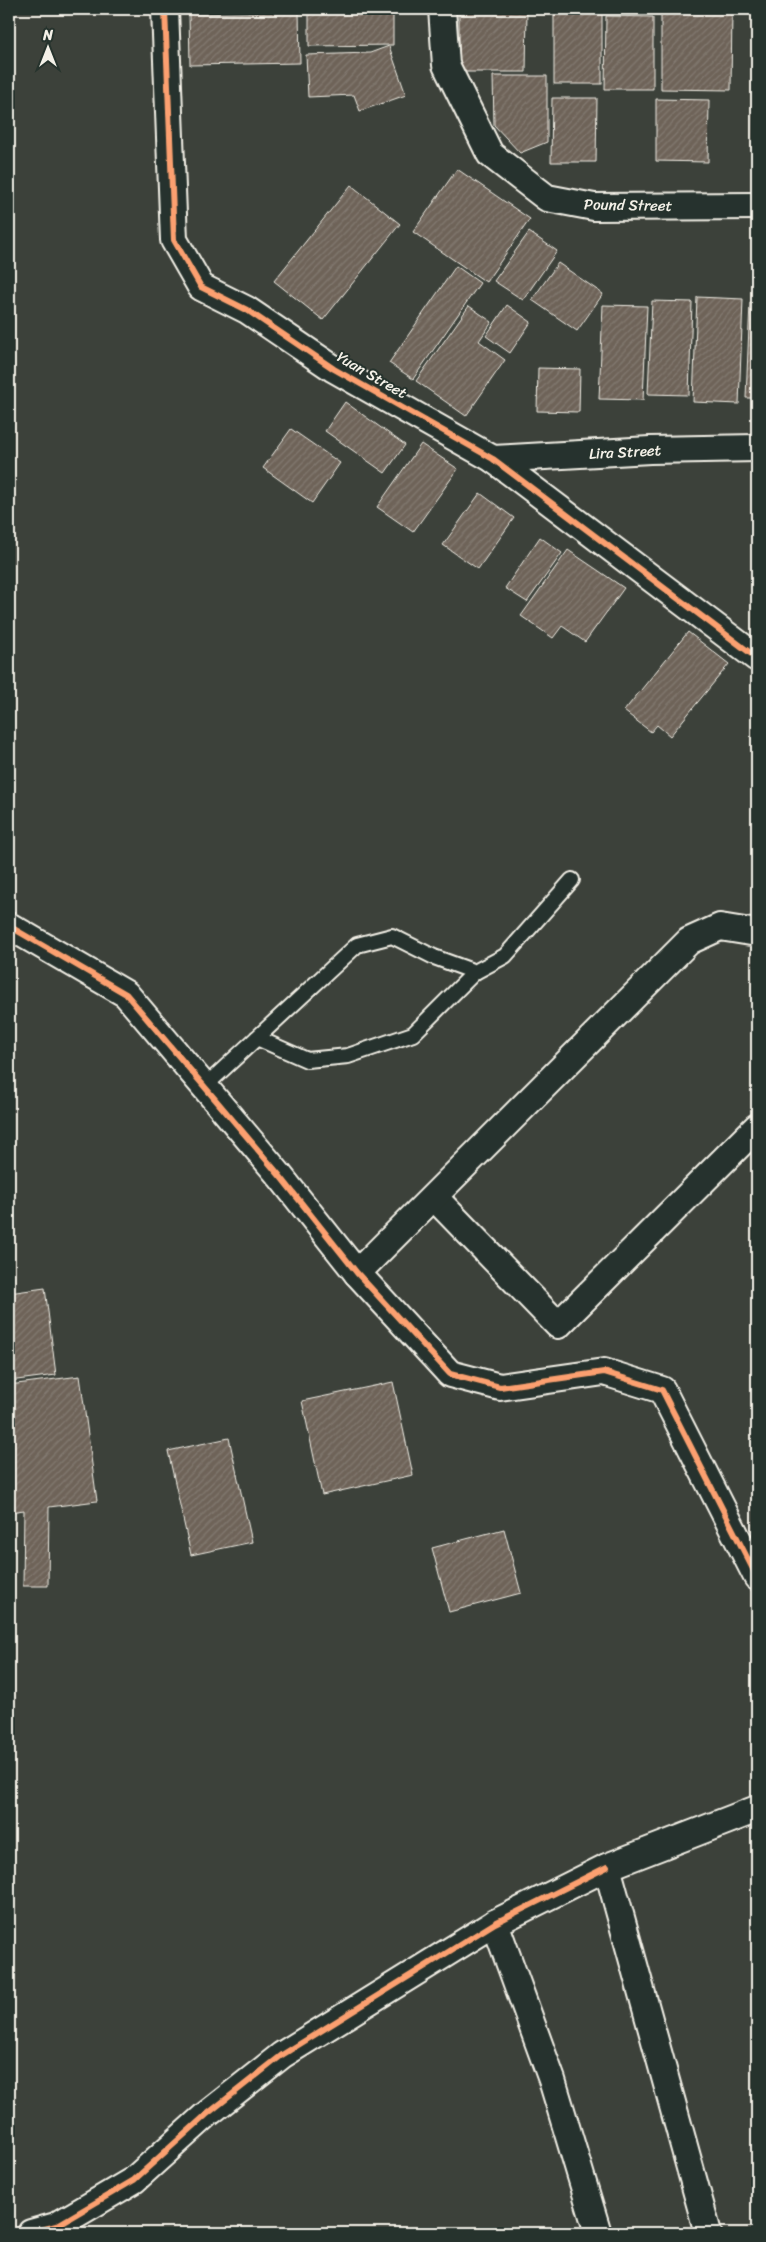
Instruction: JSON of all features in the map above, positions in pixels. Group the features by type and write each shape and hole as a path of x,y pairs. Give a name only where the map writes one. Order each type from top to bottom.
{"street":[{"name":"Yuan Street","path":"165,9 174,240 201,287 247,310 334,369 493,459 757,658"},
{"name":"Pound Street","path":"442,9 446,65 490,154 547,198 594,207 757,206"},
{"name":"Lira Street","path":"493,459 650,450 757,448"},
{"path":"9,926 126,994 357,1273 450,1374 500,1387 604,1372 662,1390 757,1577"},
{"path":"357,1273 689,941 720,928 757,933"},
{"path":"434,1197 558,1325 757,1127"},
{"path":"31,2233 57,2229 134,2180 206,2115 282,2055 495,1923 607,1868 757,1808"},
{"path":"607,1868 708,2233"},
{"path":"495,1923 552,2080 598,2233"}],"lane":[{"path":"257,1038 308,1060 348,1056 413,1034 475,972 506,956 572,880"},
{"path":"204,1087 357,945 392,936 434,957 475,972"}],"building":[{"path":"309,9 393,9 393,45 309,46"},
{"path":"459,9 527,9 526,72 459,72"},
{"path":"554,9 602,9 602,84 554,84"},
{"path":"661,9 732,9 731,90 661,89"},
{"path":"753,9 757,9 757,83 755,83"},
{"path":"299,12 300,63 190,65 189,14"},
{"path":"606,16 653,17 653,89 605,89"},
{"path":"389,46 406,95 360,111 354,95 308,97 306,55 370,53"},
{"path":"493,76 547,76 547,142 520,153 494,125"},
{"path":"552,98 597,98 596,162 551,162"},
{"path":"656,99 709,100 708,162 656,161"},
{"path":"754,109 757,109 757,163 755,163"},
{"path":"457,169 530,219 486,282 413,232"},
{"path":"351,185 400,224 323,320 274,281"},
{"path":"529,232 557,251 523,300 494,281"},
{"path":"558,263 603,294 577,331 532,300"},
{"path":"456,266 480,283 413,379 389,363"},
{"path":"697,297 743,299 739,404 693,402"},
{"path":"652,301 692,302 689,395 648,394"},
{"path":"750,302 757,302 757,398 746,398"},
{"path":"507,305 531,322 510,353 486,336"},
{"path":"603,305 647,306 643,400 599,399"},
{"path":"469,306 492,322 479,341 505,360 466,416 416,381"},
{"path":"538,368 580,369 579,412 537,411"},
{"path":"345,402 405,445 385,473 325,431"},
{"path":"291,429 340,463 312,503 263,468"},
{"path":"421,444 458,469 413,532 377,507"},
{"path":"480,493 514,518 478,569 443,545"},
{"path":"540,537 562,553 527,602 505,588"},
{"path":"568,550 624,588 585,642 562,626 553,638 521,616"},
{"path":"688,632 729,664 670,736 657,725 651,732 624,711"},
{"path":"45,1288 56,1375 9,1381 9,1293"},
{"path":"80,1376 97,1501 49,1507 48,1586 23,1586 24,1510 10,1512 9,1505 9,1385"},
{"path":"393,1382 413,1475 322,1495 302,1401"},
{"path":"229,1438 252,1542 191,1555 168,1451"},
{"path":"504,1529 521,1593 449,1612 432,1548"}],"cycle path":[{"path":"165,9 174,240 201,287 247,310 334,369 493,459 757,658"},
{"path":"9,926 126,994 280,1176 357,1273 450,1374 500,1387 604,1372 662,1390 757,1577"},
{"path":"31,2233 56,2226 134,2180 206,2115 282,2055 495,1923 607,1867"}]}
